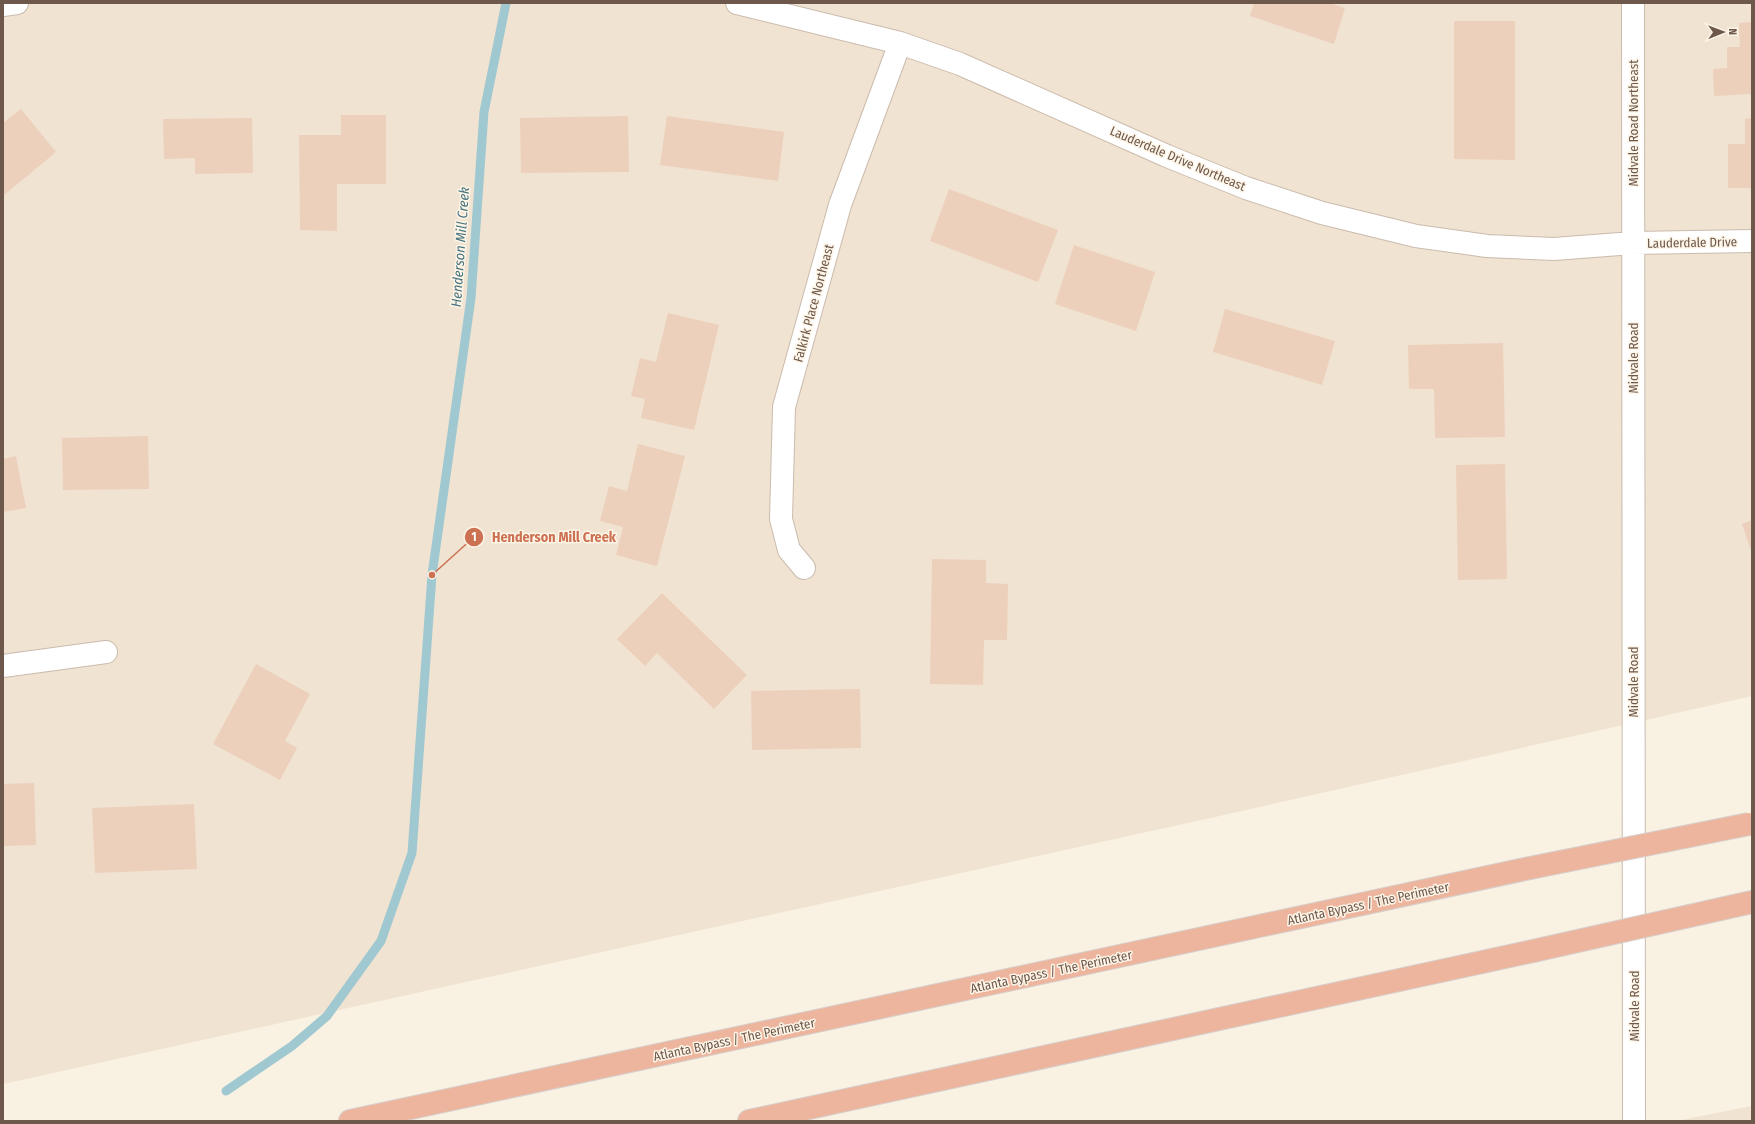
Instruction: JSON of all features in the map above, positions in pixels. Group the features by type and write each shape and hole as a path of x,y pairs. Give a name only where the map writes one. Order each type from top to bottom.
{"highway":[{"name":"Atlanta Bypass / The Perimeter","path":"350,1121 1530,868 1750,824"},
{"path":"749,1121 1743,904"}],"street":[{"path":"3,5 17,3"},
{"name":"Lauderdale Drive Northeast","path":"737,3 900,43 960,64 1167,156 1246,188 1322,213 1416,236 1487,246 1554,249 1633,243"},
{"name":"Midvale Road Northeast","path":"1633,3 1633,243"},
{"name":"Falkirk Place Northeast","path":"804,568 789,550 781,518 784,407 840,205 900,43"},
{"name":"Lauderdale Drive","path":"1633,243 1752,240"},
{"name":"Midvale Road","path":"1633,243 1634,1121"},
{"path":"3,666 106,652"}],"shaded area":[{"path":"3,3 1752,3 1752,696 1206,819 3,1084"},
{"path":"1752,1106 1752,1121 1676,1121"}],"building":[{"path":"1254,3 1329,3 1345,8 1334,44 1250,16"},
{"path":"1454,21 1515,21 1515,160 1454,159"},
{"path":"1752,22 1752,94 1714,96 1713,69 1727,68 1727,47 1740,47 1739,23"},
{"path":"21,109 56,152 3,196 3,123"},
{"path":"341,115 386,115 386,184 337,184 337,231 300,230 299,135 341,135"},
{"path":"628,116 629,172 521,173 520,118"},
{"path":"667,116 784,132 778,181 660,165"},
{"path":"252,118 253,173 195,174 195,158 164,159 163,119"},
{"path":"1752,118 1752,188 1728,188 1728,144 1745,144 1745,119"},
{"path":"949,189 1058,230 1038,282 930,241"},
{"path":"1074,245 1155,272 1136,331 1055,304"},
{"path":"1225,309 1335,341 1322,385 1213,352"},
{"path":"668,313 719,325 694,430 641,418 645,399 631,396 640,358 656,362"},
{"path":"1503,343 1505,437 1435,438 1434,389 1409,389 1408,345"},
{"path":"148,436 149,489 63,490 62,438"},
{"path":"638,444 685,456 657,566 616,555 623,527 600,521 609,486 627,491"},
{"path":"16,456 26,508 3,512 3,459"},
{"path":"1505,464 1507,579 1458,580 1456,465"},
{"path":"1752,520 1752,553 1742,524"},
{"path":"932,559 986,560 986,583 1008,584 1007,640 984,640 983,685 930,684"},
{"path":"662,593 747,675 714,709 657,653 645,666 617,639"},
{"path":"256,664 310,694 285,741 297,748 280,780 213,744"},
{"path":"860,689 861,748 752,750 751,691"},
{"path":"34,783 36,845 3,846 3,784"},
{"path":"194,804 197,869 95,873 92,808"}],"waterway":[{"name":"Henderson Mill Creek","path":"226,1091 292,1046 327,1016 381,941 412,853 432,575 471,298 484,112 506,3"}],"place":[{"name":"Henderson Mill Creek","path":"432,575"}]}
